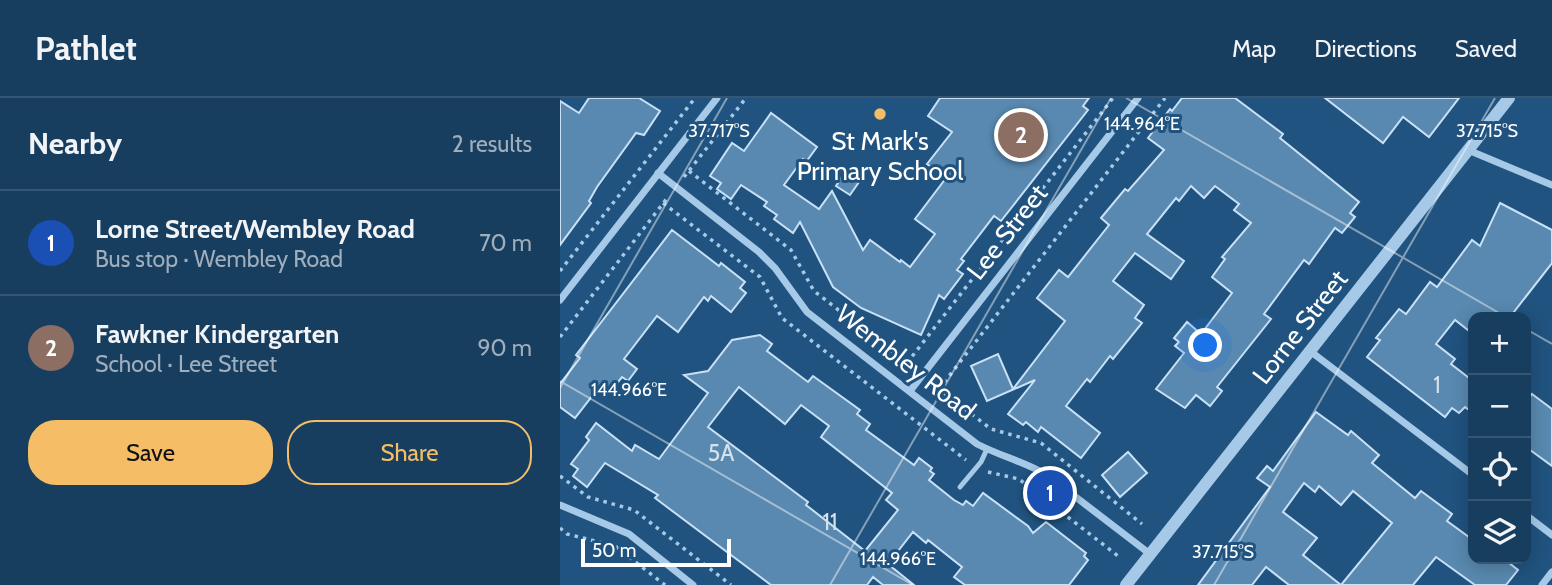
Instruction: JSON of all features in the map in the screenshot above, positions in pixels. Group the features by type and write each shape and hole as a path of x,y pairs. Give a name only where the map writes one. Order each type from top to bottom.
{"street":[{"path":"560,300 717,98"},
{"name":"Lee Street","path":"910,391 1138,98"},
{"name":"Lorne Street","path":"1126,585 1509,98"},
{"path":"1468,150 1552,185"},
{"name":"Wembley Road","path":"658,173 759,252 775,268 807,312 987,449 1032,466 1047,475 1150,554"},
{"path":"1310,351 1468,471"},
{"path":"560,505 628,534 693,585"},
{"path":"1531,519 1552,535"},
{"path":"1542,585 1552,572"}],"lane":[{"path":"960,487 987,449"}],"path":[{"path":"560,271 695,98"},
{"path":"560,337 746,98"},
{"path":"907,363 1113,98"},
{"path":"939,389 1165,98"},
{"path":"689,171 791,250 814,291 922,376 991,429 1041,443 1142,524"},
{"path":"560,476 588,498 634,510 731,585"},
{"path":"560,528 567,534 615,546 665,585"}],"building":[{"path":"589,98 639,98 660,111 644,135 636,133 560,245 560,101 579,113"},
{"path":"940,98 1089,98 1083,106 1088,110 1001,221 994,216 961,259 964,261 957,270 963,274 944,299 939,295 921,335 861,308 833,287 800,222 793,233 774,219 777,215 764,206 767,202 741,185 731,199 717,189 721,183 710,176 732,143 744,151 771,113 817,147 806,162 803,159 784,185 819,209 832,191 863,250 870,240 910,267 935,234 915,219 946,178 927,164 952,132 928,116"},
{"path":"1182,98 1235,98 1283,134 1280,138 1359,202 1350,213 1355,217 1342,233 1335,228 1309,264 1304,260 1264,314 1271,319 1217,387 1222,391 1210,406 1196,395 1185,408 1156,389 1184,353 1175,346 1179,342 1174,338 1187,322 1201,334 1232,293 1212,277 1225,259 1222,257 1251,223 1234,210 1239,204 1215,186 1204,198 1191,186 1179,201 1176,198 1147,234 1184,261 1171,279 1135,253 1113,281 1144,305 1135,318 1142,323 1113,359 1110,356 1090,382 1087,379 1066,406 1100,433 1081,458 1041,427 1038,432 1026,422 1023,425 1008,414 1035,380 987,401 971,366 998,354 1013,389 1065,321 1037,298 1059,270 1068,277 1109,225 1101,218 1125,189 1128,191 1164,150 1148,138"},
{"path":"1325,98 1459,98 1429,137 1403,117 1383,143"},
{"path":"845,172 859,182 850,195 836,186"},
{"path":"1500,203 1552,230 1552,263 1514,312 1468,312 1468,330 1455,320 1436,344 1455,359 1451,364 1468,377 1468,409 1465,407 1459,413 1452,408 1445,417 1367,357 1380,340 1376,338 1399,309 1406,314 1430,282 1437,287 1472,240 1480,246"},
{"path":"672,230 745,282 740,288 746,293 731,312 711,296 708,301 704,297 678,332 657,316 624,359 637,369 628,381 622,377 609,393 600,386 575,418 560,407 560,384 580,358 576,355"},
{"path":"760,335 772,344 767,351 808,382 813,376 860,410 857,414 870,424 866,430 914,465 919,458 932,468 930,471 934,474 929,480 954,500 963,505 966,501 973,506 983,493 1028,526 1033,533 1046,522 1086,553 1084,556 1088,560 1069,585 965,585 954,577 962,567 928,540 926,543 913,532 888,564 914,585 883,585 873,577 867,585 771,585 655,498 658,495 605,463 587,487 573,476 578,469 571,464 589,440 586,437 596,423 632,451 635,445 659,459 708,393 684,375 708,371 732,340","holes":["739,387 785,424 801,405 829,426 821,437 892,493 886,500 898,510 865,551 806,505 808,502 708,427"]},
{"path":"1531,395 1552,409 1552,466 1531,451"},
{"path":"1316,412 1348,435 1351,431 1379,455 1372,463 1415,498 1421,491 1452,514 1447,521 1468,536 1468,564 1510,564 1518,570 1506,585 1475,585 1436,557 1413,585 1341,585 1289,585 1266,567 1252,585 1198,585 1270,487 1257,478 1267,466 1273,471","holes":["1304,483 1315,492 1319,486 1341,505 1353,491 1392,523 1341,585 1303,555 1317,538 1283,512"]},
{"path":"1128,452 1147,473 1120,497 1102,475"}],"place":[{"name":"St Mark's Primary School","path":"880,114"},
{"name":"Fawkner Kindergarten","path":"1021,135"},
{"name":"Lorne Street/Wembley Road","path":"1050,493"}]}
